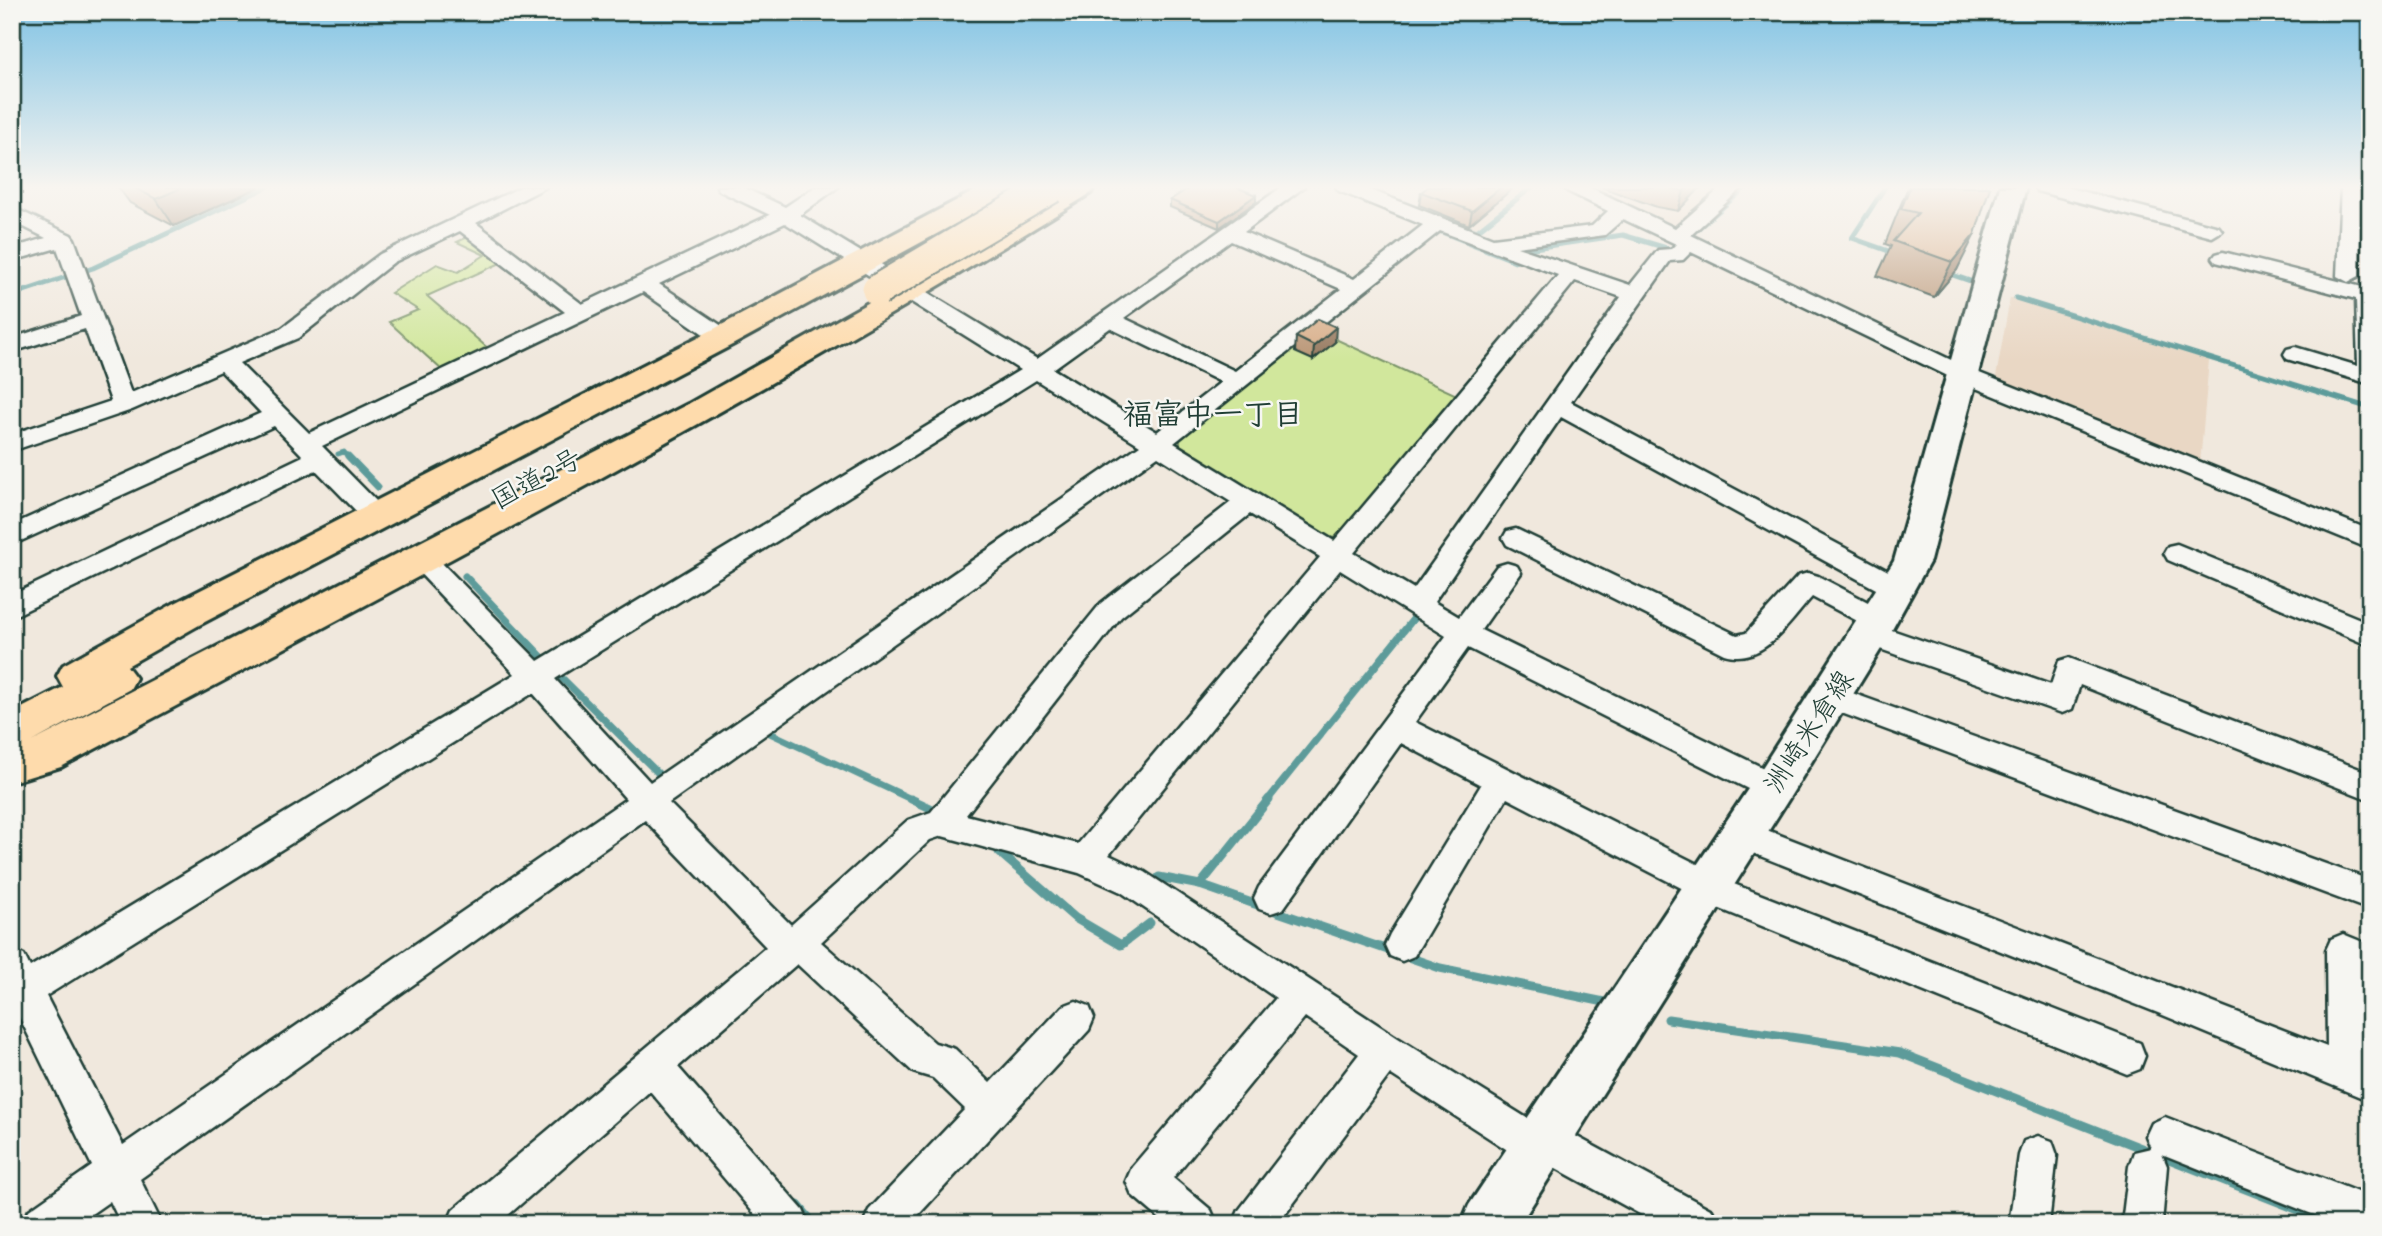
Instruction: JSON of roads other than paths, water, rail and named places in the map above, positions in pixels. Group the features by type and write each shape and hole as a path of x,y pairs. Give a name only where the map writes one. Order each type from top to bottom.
{"highway":[{"path":"12,765 46,755 423,560 879,282 927,245"},
{"name":"国道2号","path":"12,733 378,528 879,282 936,245"},
{"name":"国道2号","path":"12,757 665,409 947,245"},
{"path":"12,709 378,528 723,337 879,282 958,245"},
{"path":"12,787 350,599"}],"main road":[{"name":"洲崎米倉線","path":"1488,1224 1706,886 1773,788 1912,561 1999,245"}],"street":[{"path":"12,254 44,245"},
{"path":"66,245 124,405"},
{"path":"12,443 124,405 290,333 387,258 414,245"},
{"path":"491,245 581,313"},
{"path":"12,607 581,313 724,245"},
{"path":"827,245 879,282 1038,369 1463,633 1773,788"},
{"path":"142,1224 117,1172 16,985 535,676 1038,369 1213,245"},
{"path":"1257,245 1352,285"},
{"path":"43,1224 1159,443 1233,378 1405,245"},
{"path":"1491,245 1570,274 1634,293"},
{"path":"1418,604 1562,406 1634,293 1665,254 1679,245 1964,375 2370,540"},
{"path":"2348,276 2349,245"},
{"path":"2223,258 2368,296 2370,377 2295,354"},
{"path":"1085,860 1570,274"},
{"path":"644,283 723,337"},
{"path":"1109,318 1233,378"},
{"path":"12,345 91,320"},
{"path":"226,363 277,415 378,528"},
{"path":"1562,406 1882,614"},
{"path":"12,536 277,415"},
{"path":"467,1224 657,1072 799,947 919,830 942,822 1111,610 1251,500"},
{"path":"1516,538 1734,646 1754,643 1808,583 1882,614 2062,701 2068,669 2370,787"},
{"path":"2177,553 2370,635"},
{"path":"423,560 535,676 647,801 799,947 926,1059 943,1062 991,1109"},
{"path":"1271,898 1507,573"},
{"path":"1830,697 2370,895"},
{"path":"1395,726 1706,886 2127,1056"},
{"path":"1402,945 1501,780"},
{"path":"942,822 1085,860 1133,882 1385,1050 1539,1142 1698,1224"},
{"path":"1741,834 2358,1078 2343,950 2370,961"},
{"path":"1197,1224 1146,1181 1301,995"},
{"path":"883,1224 1076,1018"},
{"path":"1253,1224 1385,1050"},
{"path":"657,1072 789,1224"},
{"path":"2142,1224 2157,1151 2370,1217"},
{"path":"2029,1224 2038,1155"}],"waterway":[{"path":"12,295 93,268 143,245"},
{"path":"1474,245 1515,261 1527,249 1557,245"},
{"path":"1655,245 1673,250"},
{"path":"1871,245 1897,254"},
{"path":"1944,272 1973,282"},
{"path":"2016,298 2370,408"},
{"path":"338,454 344,452 349,458"},
{"path":"348,456 378,487"},
{"path":"465,576 544,659"},
{"path":"1267,801 1418,613"},
{"path":"558,674 662,777 667,774"},
{"path":"762,726 768,732 915,801"},
{"path":"911,799 939,812"},
{"path":"1200,885 1269,799"},
{"path":"999,852 1075,918 1121,945 1150,923"},
{"path":"1159,877 1200,885"},
{"path":"1200,885 1440,968 1614,1004"},
{"path":"1668,1019 1900,1053 2334,1224"},
{"path":"798,1205 814,1224"}],"district":[{"name":"福富中一丁目","path":"1213,414"}]}
